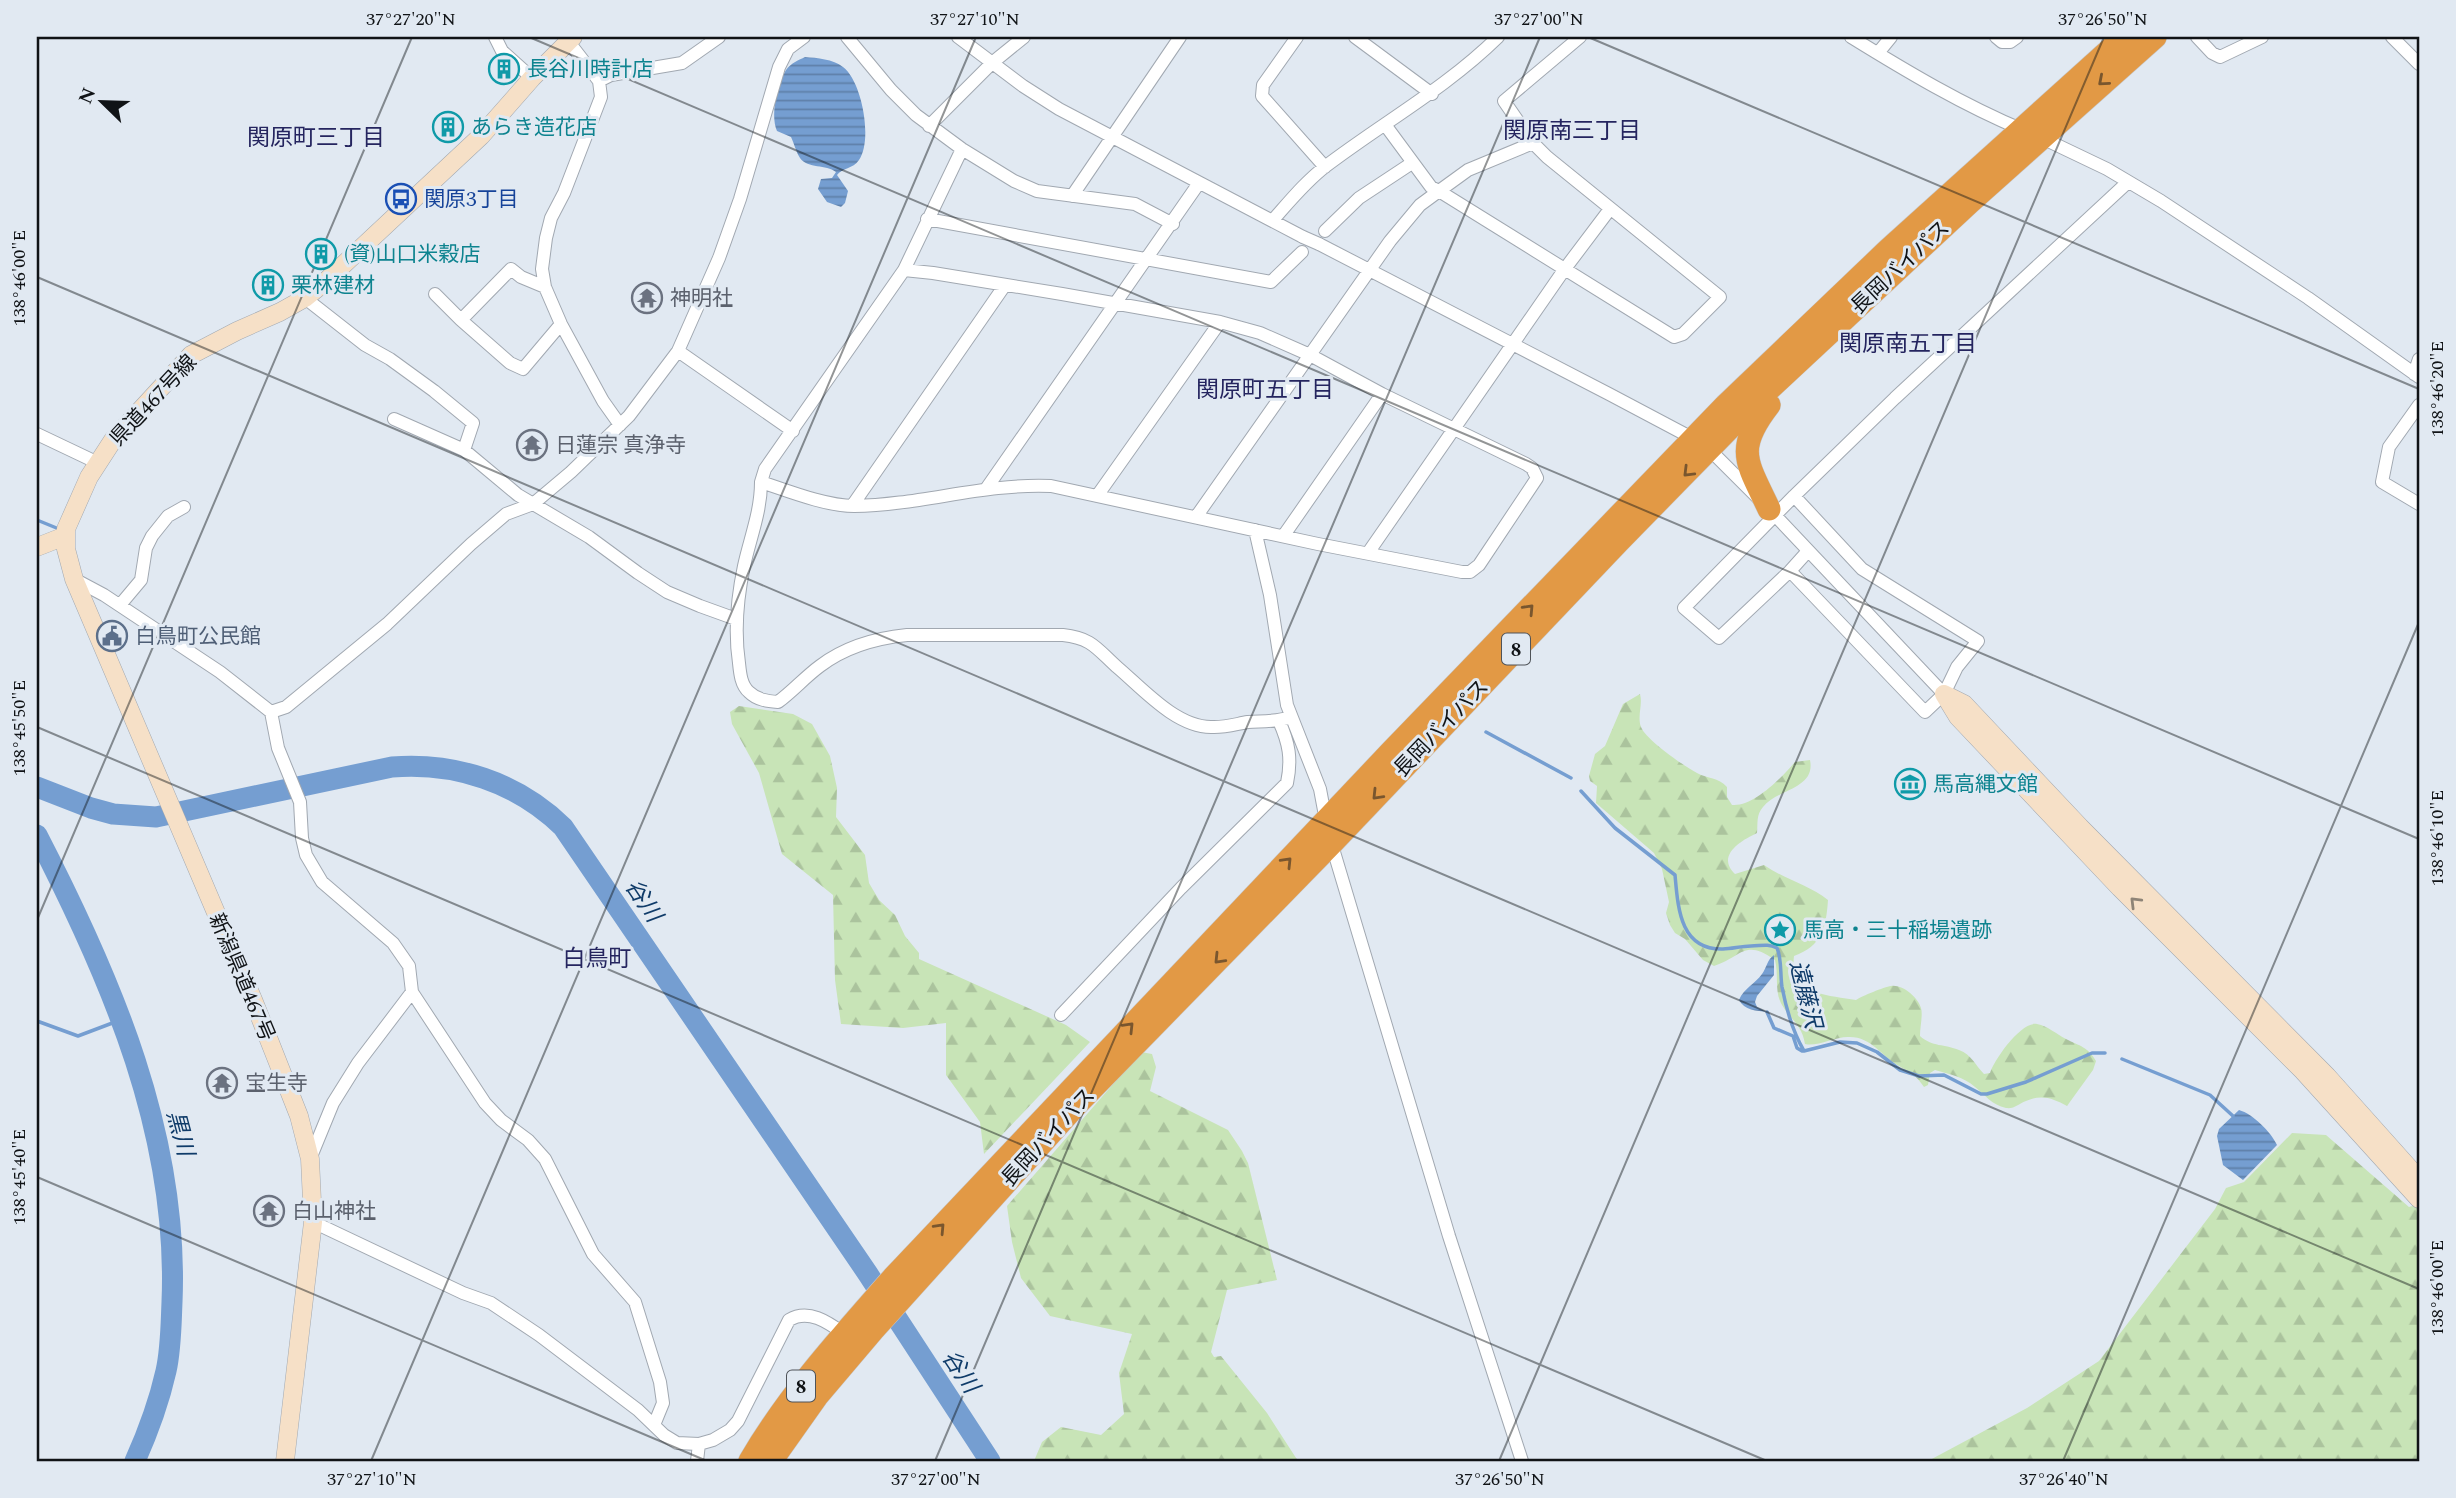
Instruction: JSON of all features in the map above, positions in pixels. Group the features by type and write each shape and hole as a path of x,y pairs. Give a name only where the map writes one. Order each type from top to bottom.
{"highway":[{"name":"長岡バイパス","path":"750,1461 789,1402 1329,832 1600,533 1702,444 1755,403 1817,345 2032,134 2124,37"},
{"name":"長岡バイパス","path":"1702,444 1725,406 1888,250 2155,37"},
{"path":"1772,512 1746,457 1748,439 1757,421 1817,345"},
{"name":"長岡バイパス","path":"771,1461 817,1396 856,1329"},
{"path":"780,1461 817,1396"}],"main road":[{"name":"県道467号線","path":"65,536 73,513 98,463 113,440 191,355 305,298 326,281 481,136 570,39"},
{"path":"37,547 65,536 74,579"},
{"name":"新潟県道467号","path":"74,579 299,1116 310,1159 313,1222 285,1461"},
{"path":"1944,694 1964,704 2080,827 2327,1076 2419,1179"},
{"path":"1944,694 1958,717 2120,888 2303,1071 2419,1199"}],"street":[{"path":"495,37 502,51 532,78"},
{"path":"599,81 611,75 682,63 719,37"},
{"path":"271,712 286,707 387,624 506,514 533,504 629,416 678,351 719,258 736,211 779,67 788,49 804,37"},
{"path":"847,37 891,90 929,126 1026,187 1072,197 1135,204 1172,224"},
{"path":"958,37 992,64 1059,109 1702,444 1772,512 1944,694"},
{"path":"929,126 992,64 1024,37"},
{"path":"1297,37 1263,85 1262,96 1325,167"},
{"path":"1355,37 1432,94"},
{"path":"1273,220 1325,167 1432,94 1498,37"},
{"path":"1386,126 1431,187 1674,337 1683,334 1720,297 1533,143 1504,101 1580,37"},
{"path":"1851,37 1977,108 2077,153 2161,201 2308,298 2417,375 2419,359"},
{"path":"1878,54 1891,37"},
{"path":"1996,37 2002,42 2010,42 2017,37"},
{"path":"2197,37 2212,53 2220,57 2262,37"},
{"path":"2392,37 2419,64"},
{"path":"570,39 599,81 601,97 548,228 542,269 545,287 561,324 603,401 620,425"},
{"path":"1072,197 1174,39"},
{"path":"1196,517 1405,221 1420,205 1468,170 1533,143"},
{"path":"962,149 904,270 765,469 761,482 761,502 744,566 736,619 735,635 743,686 762,701 778,702 835,656 882,638 907,635 1063,635 1076,636 1094,644 1166,710 1190,725 1211,727 1285,719"},
{"path":"1325,231 1359,198 1412,163"},
{"path":"1808,551 1719,638 1684,608 1772,512 1794,496 1945,349 2128,182"},
{"path":"986,489 1149,259 1199,183"},
{"path":"1368,553 1564,270 1610,209"},
{"path":"927,219 1271,282 1302,252"},
{"path":"461,320 511,268 521,277 545,287"},
{"path":"761,482 852,506 928,499 986,489 1043,485 1470,572 1479,565 1537,478 1532,468 1526,464 1260,332 1220,322 933,272 904,270"},
{"path":"852,506 1005,285"},
{"path":"435,294 510,363 523,369 561,324"},
{"path":"305,298 365,345 390,359 434,391 473,424 464,450"},
{"path":"1097,496 1220,322"},
{"path":"678,351 793,431"},
{"path":"1284,535 1382,394"},
{"path":"2419,405 2389,447 2382,482 2419,504"},
{"path":"394,419 464,450 518,495 589,537 667,592 736,619"},
{"path":"37,434 98,463"},
{"path":"1790,571 1925,712 1944,694 1957,667 1978,641 1862,569 1794,496"},
{"path":"120,605 141,580 146,548 152,536 168,516 184,508"},
{"path":"1061,1015 1181,888 1287,783 1292,763 1274,617 1255,530"},
{"path":"74,579 120,605 220,672 271,712 278,748 293,779 300,802 302,838 314,872 393,943 409,966 412,992 485,1103 501,1120 528,1140 545,1159 593,1254 635,1303 660,1382 663,1403 654,1425"},
{"path":"1285,719 1320,789 1329,832 1449,1236 1522,1461"},
{"path":"310,1159 333,1103 358,1063 412,992"},
{"path":"313,1222 463,1293 491,1303 539,1335 677,1443 699,1444 718,1437 738,1421 789,1320 801,1314 811,1315 856,1329"},
{"path":"697,1461 699,1444"}],"green space":[{"path":"1640,694 1640,723 1644,732 1683,765 1724,784 1732,805 1758,796 1795,762 1810,760 1807,777 1763,807 1758,816 1757,833 1738,845 1729,855 1728,861 1735,874 1764,865 1828,900 1821,935 1811,947 1794,956 1794,969 1804,986 1823,994 1856,1000 1888,987 1905,989 1921,1008 1920,1036 1929,1042 1963,1052 1984,1074 1990,1073 2002,1051 2023,1029 2037,1024 2045,1026 2083,1047 2096,1061 2093,1070 2067,1106 2042,1097 2014,1107 2001,1107 1966,1081 1935,1070 1930,1073 1928,1085 1924,1087 1913,1074 1869,1043 1856,1038 1843,1037 1805,1044 1799,1027 1780,1000 1775,960 1756,950 1749,950 1714,966 1703,960 1685,939 1675,933 1666,913 1669,902 1662,869 1654,853 1596,803 1597,786 1590,781 1589,776 1595,754 1605,746 1623,704"},
{"path":"739,706 793,714 812,724 830,756 837,788 836,817 865,855 869,883 879,900 895,915 905,936 919,953 919,959 1066,1025 1090,1042 984,1154 980,1122 946,1075 946,1023 903,1028 841,1024 835,980 833,895 782,854 759,773 732,724 730,712"},
{"path":"1141,1052 1152,1054 1156,1067 1150,1091 1228,1130 1248,1163 1277,1280 1227,1290 1211,1352 1214,1357 1221,1356 1267,1413 1298,1461 1034,1461 1042,1442 1061,1427 1101,1435 1124,1414 1119,1373 1132,1334 1050,1316 1021,1278 1007,1206"},
{"path":"2292,1133 2326,1135 2409,1207 2419,1204 2419,1461 1928,1461 2027,1408 2099,1361 2215,1209 2226,1188 2244,1182"}],"water":[{"path":"805,57 839,64 850,74 860,97 865,125 863,151 857,163 837,175 848,191 841,207 827,202 818,189 821,179 832,178 836,172 803,161 791,137 777,131 775,125 777,91 783,76 790,65"},
{"path":"1774,955 1774,975 1755,1002 1757,1007 1767,1012 1747,1008 1739,1000 1762,974"},
{"path":"2239,1110 2261,1124 2277,1145 2243,1180 2223,1165 2217,1136 2219,1129"}],"waterway":[{"path":"37,520 59,529"},
{"name":"遠藤沢","path":"1486,732 1571,778"},
{"name":"谷川","path":"37,787 113,814 156,817 392,767 416,766 484,778 526,798 545,811 563,827 868,1274 990,1461"},
{"name":"遠藤沢","path":"1581,791 1615,828 1675,875 1684,925 1698,943 1723,949 1764,945 1777,948 1786,1003 1793,1028 1804,1051 1840,1042 1857,1043 1877,1052 1900,1070 1919,1076 1944,1075 1981,1094 2026,1082 2092,1053 2105,1053"},
{"name":"黒川","path":"37,835 65,890 115,1003 152,1120 164,1179 171,1240 170,1346 160,1394 135,1461"},
{"path":"1767,1012 1774,1028 1793,1036 1797,1048 1802,1051"},
{"path":"37,1021 78,1036 123,1019"},
{"name":"遠藤沢","path":"2122,1059 2210,1095 2233,1116"}],"place":[{"name":"長谷川時計店","path":"504,69"},
{"name":"あらき造花店","path":"448,127"},
{"name":"関原3丁目","path":"401,199"},
{"name":"(資)山口米穀店","path":"321,254"},
{"name":"栗林建材","path":"268,285"},
{"name":"神明社","path":"647,298"},
{"name":"日蓮宗 真浄寺","path":"532,445"},
{"name":"白鳥町公民館","path":"112,636"},
{"name":"馬高縄文館","path":"1910,784"},
{"name":"馬高・三十稲場遺跡","path":"1780,930"},
{"name":"宝生寺","path":"222,1083"},
{"name":"白山神社","path":"269,1211"}],"district":[{"name":"関原南三丁目","path":"1572,130"},
{"name":"関原町三丁目","path":"316,137"},
{"name":"関原南五丁目","path":"1908,343"},
{"name":"関原町五丁目","path":"1265,389"},
{"name":"白鳥町","path":"597,958"}]}
